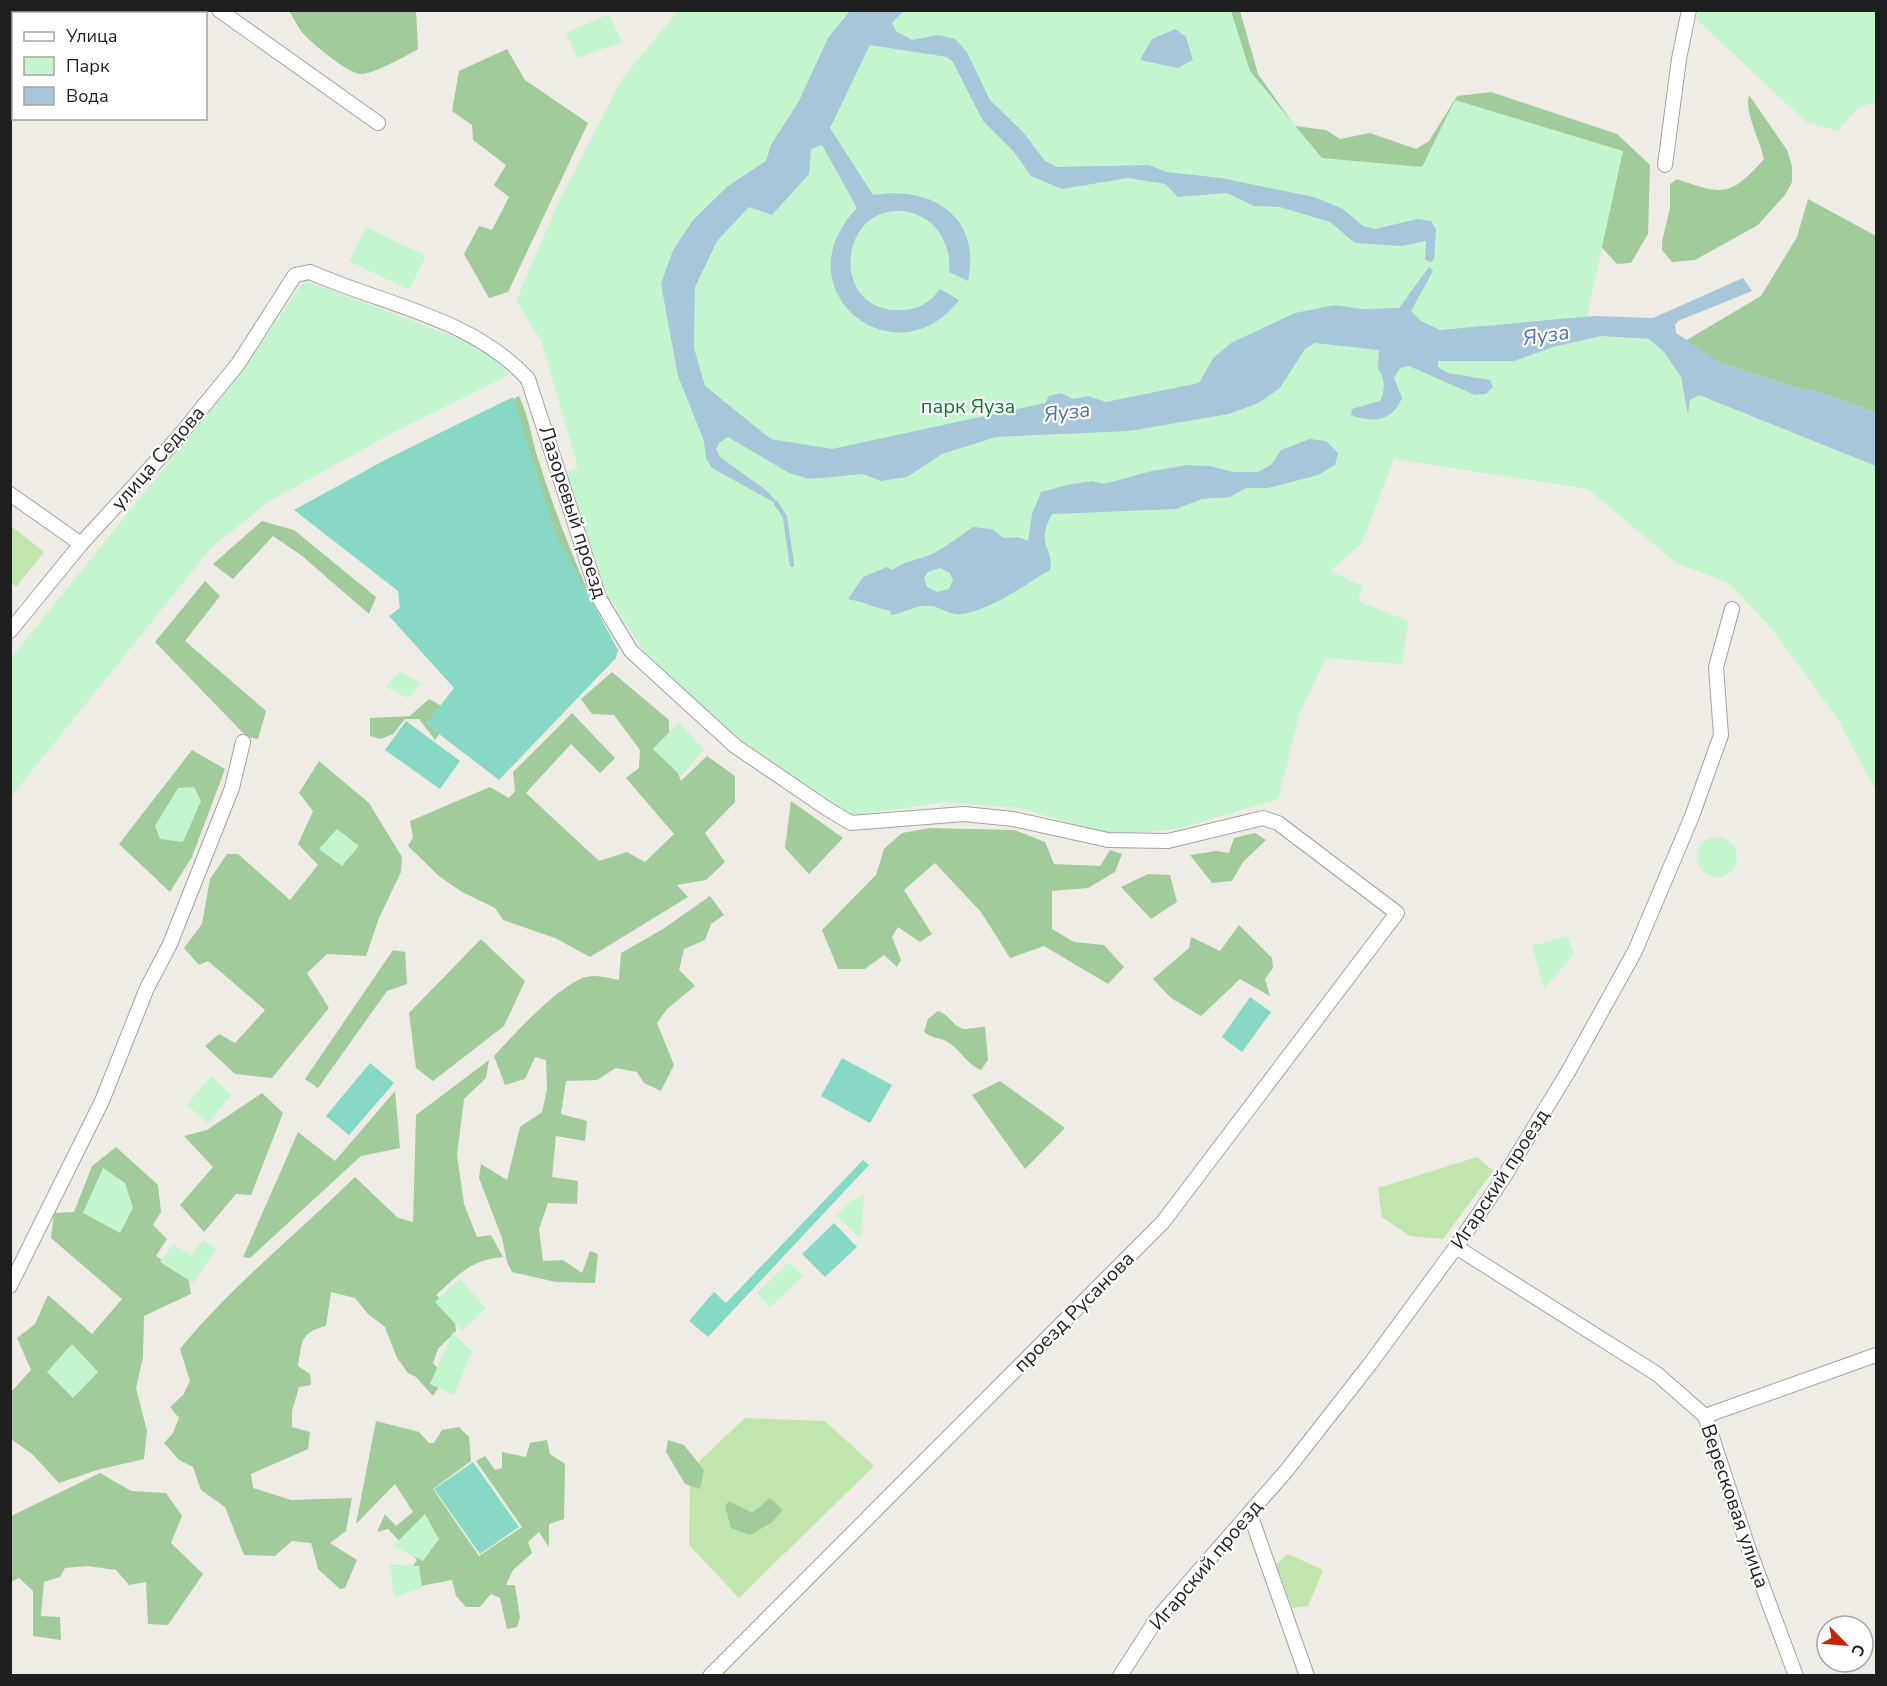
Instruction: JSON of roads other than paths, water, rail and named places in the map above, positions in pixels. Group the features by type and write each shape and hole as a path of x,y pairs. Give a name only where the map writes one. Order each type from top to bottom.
{"street":[{"path":"219,10 378,123"},
{"path":"1665,165 1679,59 1689,10"},
{"name":"Лазоревый проезд","path":"295,275 310,272 461,328 509,358 528,379 600,598 631,651 646,669 735,746 851,823 964,813 1013,819 1108,840 1168,841 1263,818 1278,823 1397,913"},
{"name":"улица Седова","path":"10,631 81,544 175,441 238,364 295,275"},
{"path":"10,494 81,544"},
{"name":"Игарский проезд","path":"1120,1676 1156,1620 1250,1514 1370,1364 1502,1180 1568,1072 1635,951 1692,816 1722,735 1716,667 1732,609"},
{"path":"10,1286 102,1101 147,988 170,944 232,788 243,742"},
{"name":"проезд Русанова","path":"710,1676 1163,1222 1397,913"},
{"name":"Вересковая улица","path":"1456,1247 1656,1374 1705,1416 1748,1547 1796,1676"},
{"path":"1705,1416 1876,1355"},
{"path":"1250,1514 1307,1676"}],"water":[{"name":"Яуза","path":"850,11 904,11 892,23 896,31 912,40 938,35 955,39 967,52 990,100 1023,132 1045,161 1057,167 1149,165 1166,172 1221,178 1314,197 1343,209 1363,226 1375,229 1418,219 1431,221 1436,229 1434,260 1430,262 1425,259 1426,241 1401,246 1355,243 1330,222 1280,207 1254,206 1227,193 1178,197 1165,184 1128,178 1062,189 1031,176 1014,152 983,121 953,62 947,57 870,45 830,128 873,195 894,193 914,195 948,210 959,223 967,239 970,258 968,281 949,272 944,240 931,223 912,213 901,211 880,214 865,225 855,240 851,259 852,277 861,294 875,305 897,310 922,306 940,289 959,300 933,323 905,332 878,329 855,316 838,295 831,269 836,239 857,208 822,145 811,149 809,174 772,215 749,207 717,241 695,287 694,348 705,386 771,439 832,449 1045,403 1049,396 1061,393 1073,399 1088,396 1106,402 1199,383 1213,358 1231,343 1295,313 1335,305 1361,309 1399,308 1429,267 1433,271 1411,311 1421,321 1440,330 1594,316 1653,318 1743,278 1752,291 1678,321 1675,325 1676,333 1720,363 1803,390 1813,390 1876,413 1876,466 1699,395 1690,400 1688,415 1681,377 1664,352 1649,339 1601,336 1553,347 1514,361 1438,361 1438,367 1448,373 1490,380 1493,387 1486,394 1475,395 1409,366 1400,368 1394,378 1402,398 1398,406 1387,416 1374,419 1351,415 1352,409 1380,401 1384,385 1378,369 1379,350 1315,343 1305,349 1279,389 1258,403 1229,414 1129,431 996,437 942,454 907,477 881,481 863,474 809,479 789,473 728,437 720,442 716,449 720,457 767,491 779,505 712,468 706,458 704,441 678,376 661,284 673,250 693,220 728,186 766,161 771,145 799,101 828,38"},
{"path":"1175,29 1186,37 1193,60 1178,68 1140,60 1152,39"},
{"path":"1310,439 1326,441 1338,453 1335,465 1318,475 1268,488 1246,488 1230,497 1202,499 1176,509 1052,514 1045,533 1051,562 1050,570 1008,596 974,611 958,614 926,606 891,615 891,611 848,599 863,577 887,567 892,570 932,554 973,527 992,529 1004,538 1018,537 1028,541 1032,514 1041,492 1092,481 1104,484 1152,471 1188,465 1210,466 1233,472 1258,472 1272,464 1281,450","holes":["940,568 950,573 953,580 949,589 937,592 927,587 924,578 928,572"]}],"waterway":[{"path":"776,503 785,517 792,565"}],"park label":[{"name":"парк Яуза","path":"968,406"}]}
